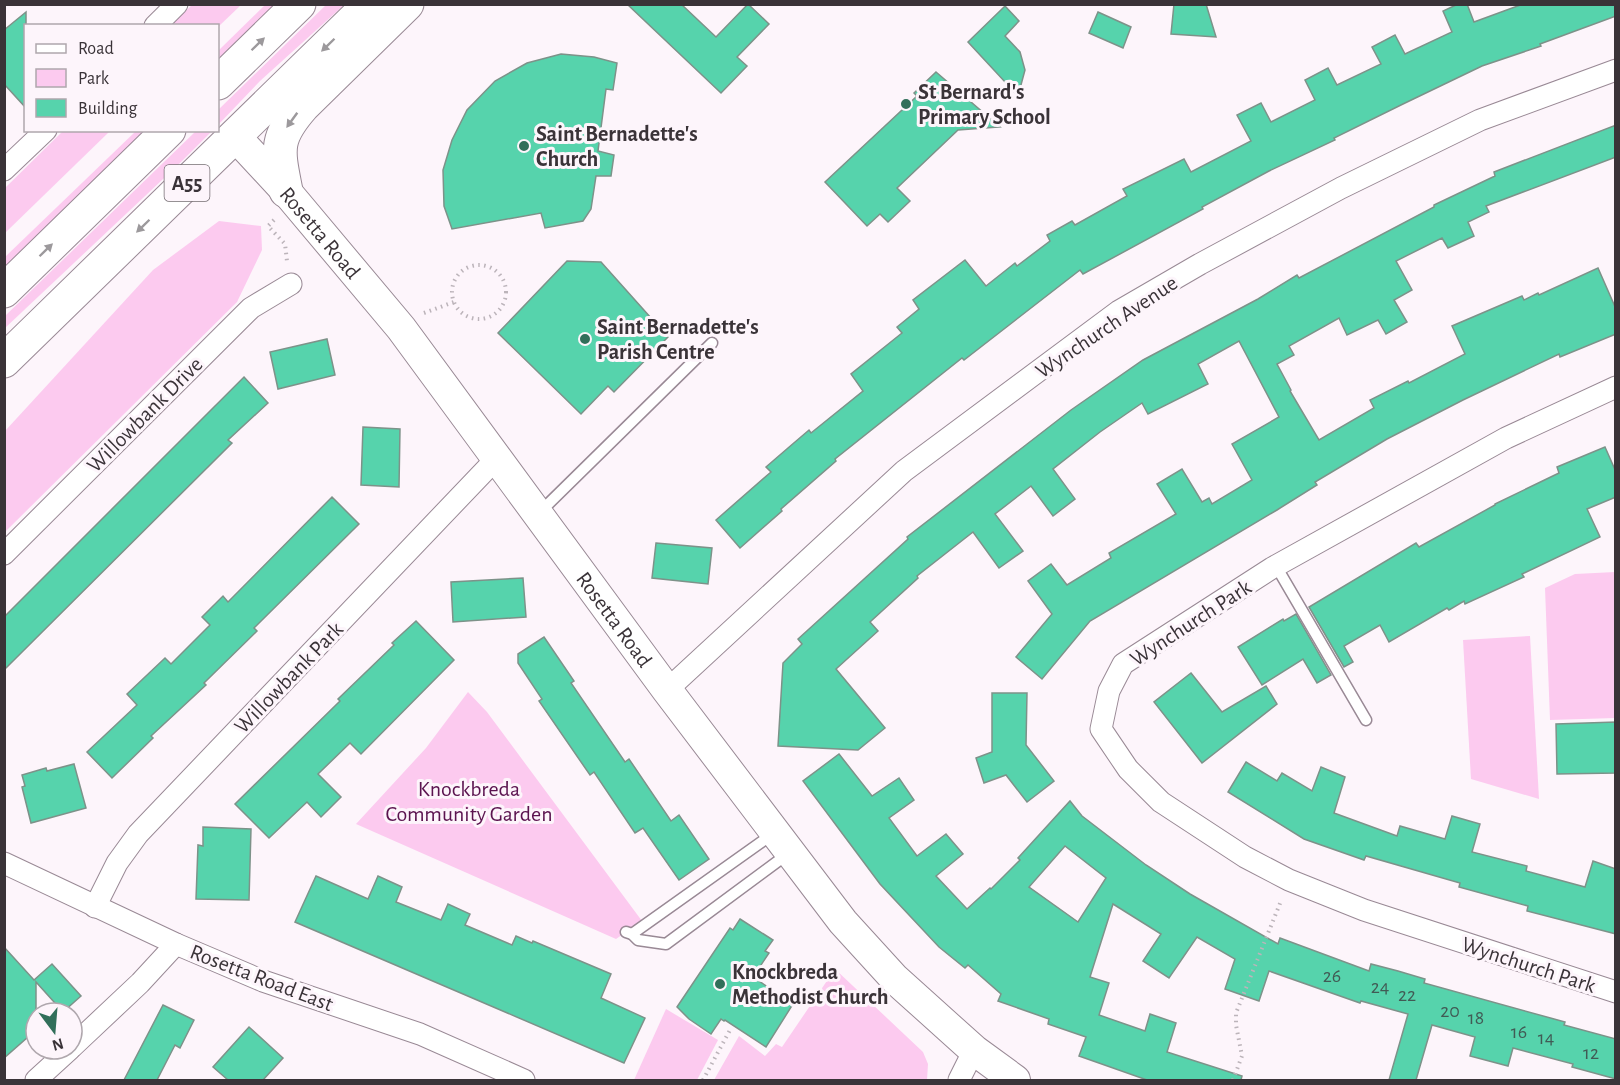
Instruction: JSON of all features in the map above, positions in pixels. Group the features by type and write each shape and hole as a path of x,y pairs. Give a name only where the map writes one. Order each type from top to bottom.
{"highway":[{"path":"219,82 299,4"},
{"name":"A55","path":"4,361 370,4"},
{"path":"286,190 278,154 288,122 407,4"},
{"name":"A55","path":"4,291 167,132"}],"street":[{"path":"157,24 177,4"},
{"name":"Wynchurch Avenue","path":"667,690 904,471 1119,311 1200,264 1331,194 1470,126 1616,70"},
{"path":"4,170 44,132"},
{"name":"Rosetta Road","path":"235,136 286,190 401,328 667,690 843,922 895,979 974,1050 1015,1080"},
{"name":"Willowbank Drive","path":"4,554 251,308 291,284"},
{"name":"Wynchurch Park","path":"1616,387 1506,438 1276,566 1123,664 1109,691 1101,729 1128,769 1161,801 1245,857 1289,880 1364,910 1616,992"},
{"name":"Willowbank Park","path":"95,907 117,863 138,834 496,459"},
{"name":"Rosetta Road East","path":"4,863 176,944 263,981 420,1034 522,1080"},
{"path":"84,1036 140,983 176,944"},
{"path":"959,1080 974,1050"},
{"path":"36,1080 57,1061"}],"lane":[{"path":"537,514 712,343"},
{"path":"1276,566 1366,720"},
{"path":"782,843 666,944 638,940 629,933 782,843"}],"path":[{"path":"268,226 285,244"},
{"path":"473,265 492,268 504,280 506,297 503,306 490,317 473,318 465,315 454,302 452,293 458,275 473,265"},
{"path":"1233,1080 1242,1056 1236,1013 1289,880"},
{"path":"704,1080 730,1030"}],"green space":[{"path":"193,4 241,4 219,26 219,24 172,24"},
{"path":"327,4 344,5 260,81 219,124 219,109"},
{"path":"265,5 276,5 219,61 219,50"},
{"path":"62,132 109,132 5,233 5,188"},
{"path":"135,132 146,132 5,268 4,258"},
{"path":"195,132 211,132 5,328 5,316"},
{"path":"219,221 261,226 262,250 237,302 5,532 5,431 153,270"},
{"path":"1615,572 1615,718 1550,720 1545,588 1575,574"},
{"path":"1530,636 1539,799 1471,779 1463,640"},
{"name":"Knockbreda Community Garden","path":"468,692 487,712 642,921 616,939 356,824 426,748"},
{"path":"835,969 923,1052 928,1064 927,1080 714,1080 739,1036 765,1056 776,1044 782,1047"},
{"path":"666,1009 718,1040 697,1080 634,1080"}],"building":[{"path":"627,4 681,4 716,37 748,4 769,24 737,57 747,66 721,93"},
{"path":"1174,4 1206,4 1216,37 1171,34"},
{"path":"1458,4 1467,4 1474,22 1523,4 1616,4 1616,16 1540,44 1541,46 1482,66 1269,171 1083,274 1080,270 964,360 962,358 835,459 836,461 740,548 716,520 771,472 766,467 809,430 811,433 863,391 851,374 902,333 897,327 919,309 913,300 965,260 986,286 1015,263 1017,266 1050,241 1047,235 1072,221 1075,225 1127,196 1123,189 1184,159 1191,172 1251,141 1237,115 1261,103 1271,122 1315,100 1305,80 1328,68 1337,85 1381,64 1372,47 1395,35 1405,54 1452,32 1443,11"},
{"path":"1005,6 1019,21 1005,36 1020,52 1025,70 1018,96 968,42"},
{"path":"26,12 24,106 4,84 4,30"},
{"path":"1098,12 1131,27 1123,48 1089,33"},
{"name":"Saint Bernadette's Church","path":"561,54 594,57 617,63 613,90 606,89 598,151 614,155 611,176 596,176 591,209 583,221 545,228 541,213 452,229 444,206 443,170 452,140 467,110 495,81 527,63"},
{"path":"936,72 1000,127 958,130 897,188 910,201 888,222 880,214 867,226 825,182 917,96 914,93"},
{"path":"1616,125 1616,157 1486,206 1489,212 1468,222 1474,236 1448,248 1442,238 1396,261 1412,290 1394,300 1407,322 1386,334 1378,320 1347,335 1339,318 1289,346 1294,355 1277,364 1319,440 1374,408 1370,400 1465,354 1452,326 1522,296 1524,300 1538,293 1539,295 1598,268 1616,309 1616,334 1560,357 1559,354 1463,400 1387,439 1315,482 1317,485 1277,510 1090,621 1042,679 1016,657 1052,614 1028,581 1051,564 1067,585 1111,558 1109,553 1176,514 1157,484 1182,469 1202,502 1209,498 1212,504 1252,480 1232,444 1279,417 1239,341 1198,364 1208,384 1148,414 1142,403 1053,469 1075,499 1053,516 1031,486 995,514 1023,551 999,568 973,532 917,576 918,578 870,622 878,631 836,669 885,728 858,750 778,746 783,663 802,644 798,639 908,539 907,537 1071,410 1143,360 1258,299 1297,275 1299,278 1434,205 1495,176 1494,172"},
{"name":"Saint Bernadette's Parish Centre","path":"567,261 601,262 668,337 614,392 608,386 581,414 498,333"},
{"path":"327,339 335,375 278,389 270,352"},
{"path":"244,377 268,403 228,440 232,443 4,670 4,617"},
{"path":"363,427 400,429 399,487 361,485"},
{"path":"1605,447 1616,472 1616,497 1587,509 1600,537 1522,574 1524,577 1465,604 1464,601 1449,610 1447,608 1389,642 1380,625 1344,646 1353,662 1344,667 1309,607 1416,543 1419,547 1495,504 1559,473 1557,467"},
{"path":"332,497 359,524 254,628 257,631 204,683 206,685 151,736 153,738 112,778 87,752 137,705 127,694 165,658 171,664 210,625 202,617 223,596 228,602"},
{"path":"656,543 712,548 708,584 652,578"},
{"path":"523,578 526,617 453,622 451,582"},
{"path":"1296,614 1331,675 1317,683 1303,659 1262,685 1238,647 1283,619 1284,621"},
{"path":"416,621 454,660 361,754 350,743 318,774 341,797 321,817 307,802 269,838 235,804 340,701 338,699"},
{"path":"544,637 574,681 571,683 625,762 629,759 671,821 679,815 709,859 679,880 643,828 635,833 594,772 590,775 539,701 542,699 518,663 518,654"},
{"path":"1191,673 1222,712 1266,686 1277,704 1202,763 1154,702"},
{"path":"992,693 1027,693 1026,745 1054,781 1027,802 1006,775 984,783 976,758 992,752"},
{"path":"1616,722 1616,773 1557,774 1556,724"},
{"path":"839,754 872,796 899,778 914,800 889,818 917,856 946,834 963,854 936,876 967,909 1020,860 1018,858 1070,801 1082,816 1146,865 1190,894 1278,944 1280,938 1369,971 1371,964 1398,971 1425,979 1424,983 1565,1022 1564,1025 1616,1039 1616,1079 1572,1067 1573,1064 1513,1048 1508,1066 1470,1056 1475,1037 1432,1025 1416,1080 1389,1080 1408,1014 1361,1001 1360,1003 1269,971 1259,1001 1225,989 1235,959 1197,937 1169,978 1143,961 1161,934 1113,904 1090,977 1109,983 1099,1015 1145,1031 1150,1014 1176,1023 1167,1052 1242,1076 1241,1080 1147,1080 1079,1056 1086,1037 1048,1024 1049,1019 998,1001 1001,994 968,965 965,968 939,947 880,884 803,781","holes":["1065,846 1106,878 1078,922 1029,887"]},
{"path":"1246,762 1277,781 1282,773 1312,791 1321,767 1345,777 1334,813 1397,836 1400,826 1445,839 1452,816 1480,824 1472,852 1527,866 1526,871 1585,887 1593,861 1616,869 1616,934 1527,911 1528,906 1459,887 1460,883 1366,856 1364,860 1304,839 1228,792"},
{"path":"74,764 86,808 31,823 22,787 25,786 22,775 46,768 47,771"},
{"path":"203,827 251,829 249,900 196,899 198,845 203,846"},
{"path":"316,876 368,899 378,876 402,887 396,902 441,920 448,904 470,914 465,925 512,945 516,936 532,943 533,941 611,974 601,998 645,1018 624,1063 295,922"},
{"name":"Knockbreda Methodist Church","path":"740,919 773,940 765,951 769,953 753,977 793,1004 766,1047 721,1019 711,1034 689,1019 677,1007 730,928 733,930"},
{"path":"4,947 34,980 52,964 81,996 75,1001 53,1001 36,982 36,1001 24,1001 24,1040 4,1058"},
{"path":"163,1005 194,1020 180,1048 175,1045 157,1080 124,1080"},
{"path":"249,1027 283,1058 263,1080 228,1080 213,1067"}],"place":[{"name":"St Bernard's Primary School","path":"906,104"},
{"name":"Saint Bernadette's Church","path":"524,146"},
{"name":"Saint Bernadette's Parish Centre","path":"585,339"},
{"name":"Knockbreda Methodist Church","path":"720,984"}]}
